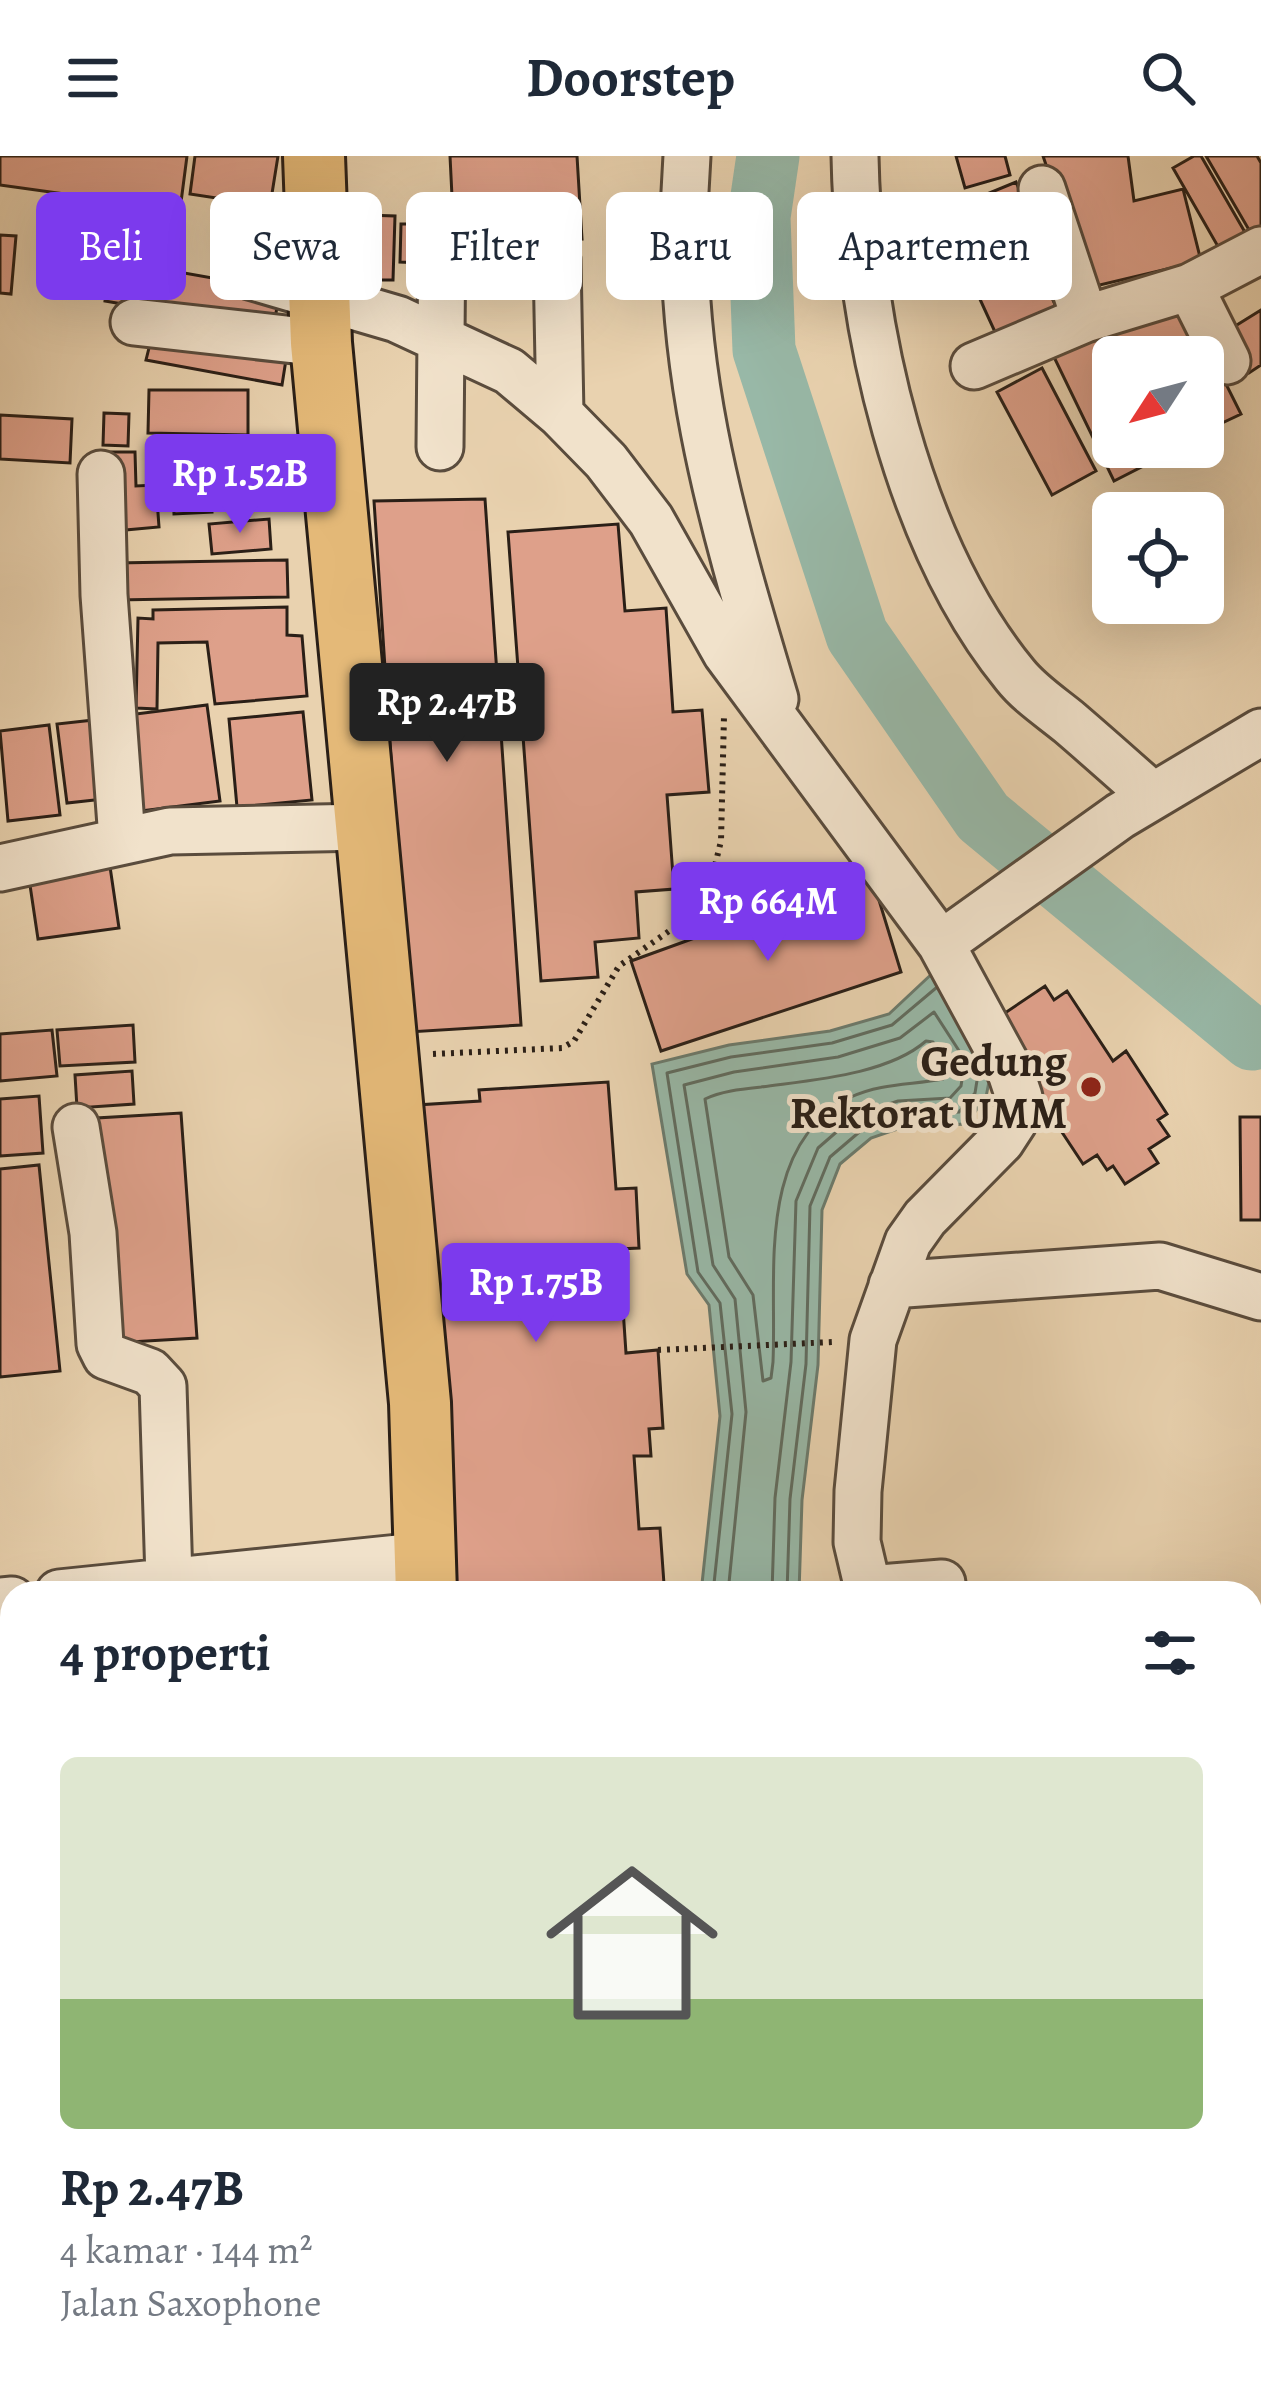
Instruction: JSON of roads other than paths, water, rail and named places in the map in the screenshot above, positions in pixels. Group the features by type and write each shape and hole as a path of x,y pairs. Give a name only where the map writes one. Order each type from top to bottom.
{"main road":[{"path":"314,156 321,319 420,1403 427,1574"}],"street":[{"path":"687,156 686,320 705,451 784,731"},
{"path":"855,156 872,338 942,561 983,634 1018,679 1137,806"},
{"path":"1042,189 1085,319"},
{"path":"974,366 1085,319 1190,286 1261,250"},
{"path":"1190,286 1227,361"},
{"path":"290,300 321,319"},
{"path":"440,447 441,300"},
{"path":"557,300 560,414"},
{"path":"134,322 397,319 509,371 606,461 651,520 726,653 941,944 1011,1073 1018,1097 1014,1121 1001,1141 908,1243 873,1340 858,1491 857,1542 866,1581"},
{"path":"101,474 104,595 122,839"},
{"path":"941,944 1137,806 1261,732"},
{"path":"0,868 170,831 366,826"},
{"path":"76,1127 93,1233 100,1344 106,1356 150,1372 163,1386 169,1579"},
{"path":"892,1286 1160,1266 1261,1297"},
{"path":"153,1581 427,1574"}],"water":[{"path":"937,969 994,1056 986,1097 966,1124 903,1127 871,1138 840,1164 822,1210 818,1365 802,1500 799,1581 702,1581 720,1416 709,1305 687,1274 652,1064 729,1045 830,1031 889,1014"}],"waterway":[{"path":"768,156 759,217 764,350 857,635 983,817 1252,1039 1261,1037"}],"place":[{"name":"Gedung Rektorat UMM","path":"1091,1087"}]}
